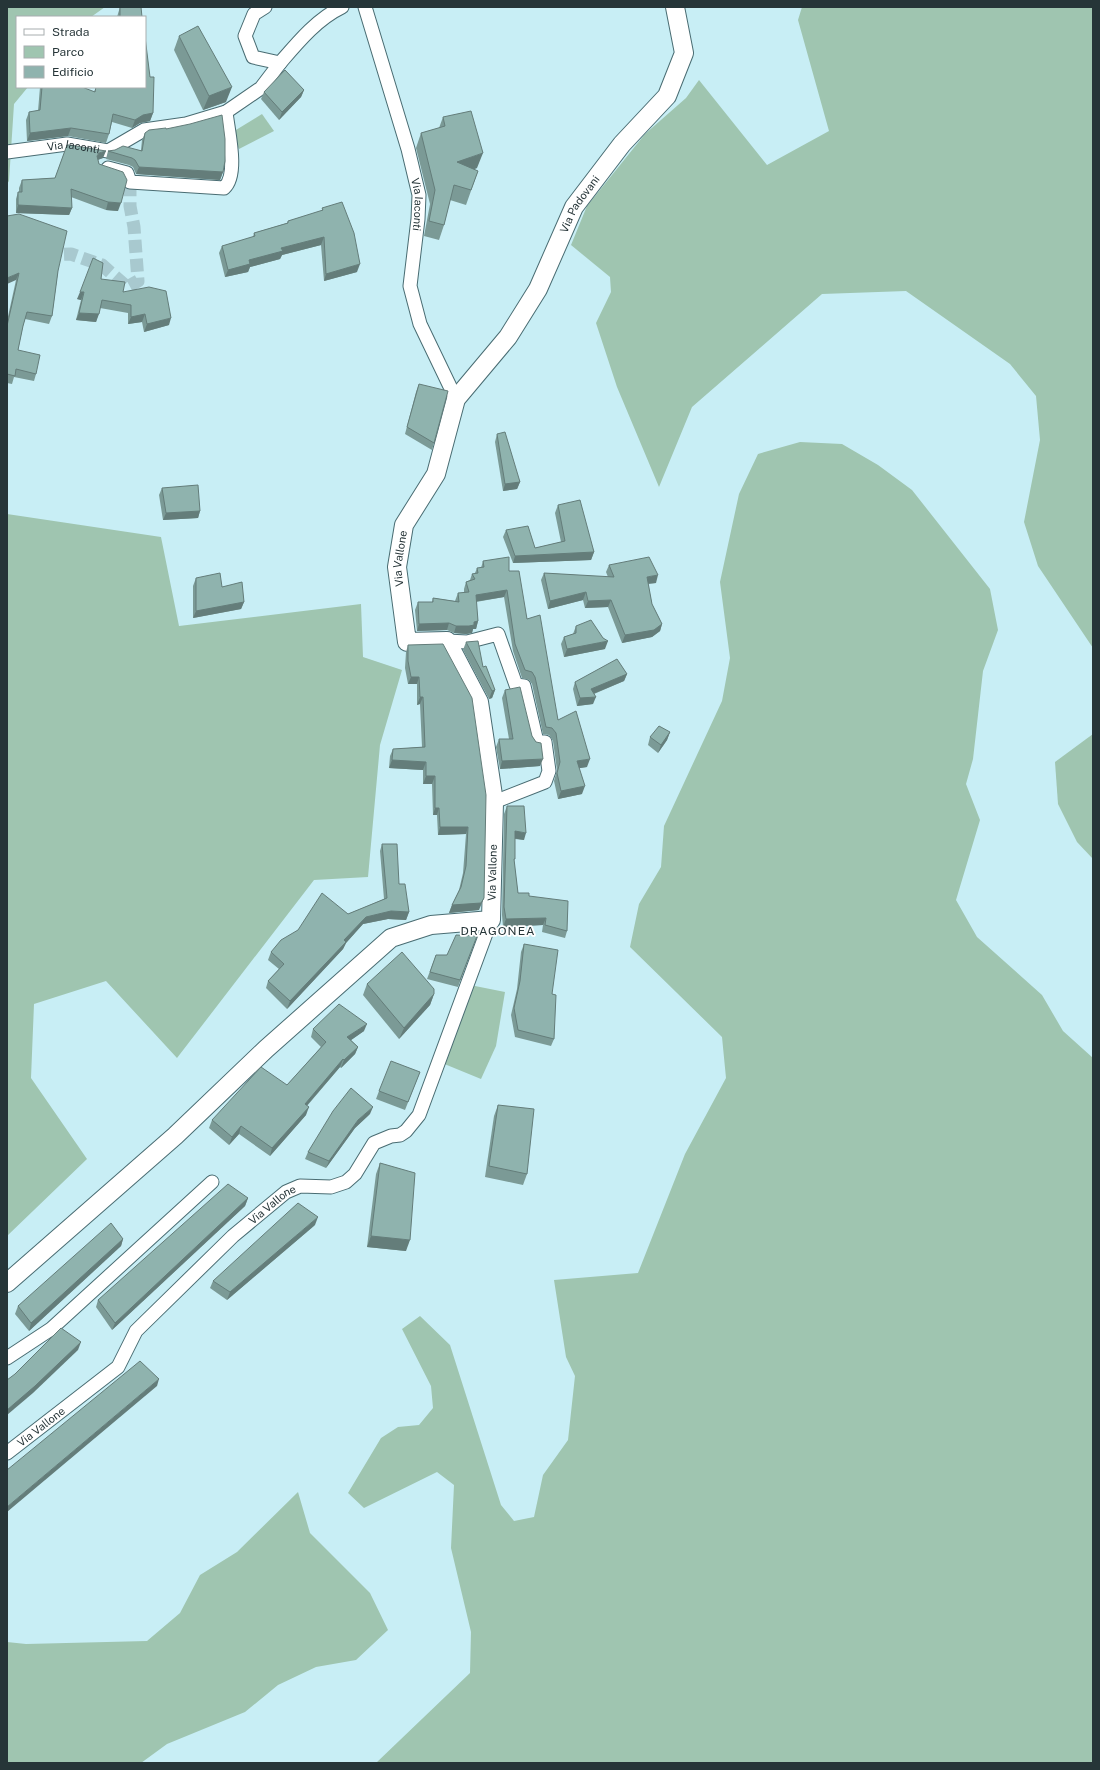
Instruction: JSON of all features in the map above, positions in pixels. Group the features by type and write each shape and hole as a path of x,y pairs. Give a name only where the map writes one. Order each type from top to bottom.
{"street":[{"path":"265,7 254,14 245,36 253,57 280,63"},
{"name":"Via Iaconti","path":"7,152 66,144 108,150 144,130 186,124 226,112 261,88 280,63 307,33 334,11 342,7"},
{"name":"Via Iaconti","path":"365,7 408,150 419,195 418,219 410,286 420,324 456,399"},
{"name":"Via Padovani","path":"456,399 508,337 538,289 574,207 622,144 667,96 684,52 675,7"},
{"path":"102,166 127,173 130,182 224,188 230,179 232,170 226,112"},
{"name":"Via Vallone","path":"456,399 436,474 404,525 397,567 408,642 466,642 498,634 516,685 524,686 537,742 545,742 549,771 545,782 494,802"},
{"name":"Via Vallone","path":"7,1453 118,1367 136,1331 233,1236 286,1192 300,1186 331,1187 346,1182 355,1174 374,1142 387,1137 400,1135 406,1131 419,1115 491,920 494,802 479,702 447,641"},
{"path":"7,1283 175,1136 266,1049 391,938 431,925 491,920"},
{"path":"7,1358 51,1329 212,1182"}],"green space":[{"path":"7,7 105,7 92,16 16,16 16,88 27,88 14,104 9,181 7,184"},
{"path":"802,7 1093,7 1093,648 1038,566 1024,522 1040,440 1036,396 1010,364 906,291 822,294 692,407 659,487 617,387 596,323 611,292 610,277 571,245 587,206 645,134 686,98 699,80 767,165 829,131 798,20"},
{"path":"262,114 274,131 239,149 231,133"},
{"path":"800,442 842,444 878,465 912,490 990,589 998,630 983,671 973,759 966,784 980,820 956,900 977,937 1042,995 1063,1031 1093,1058 1093,1763 376,1763 470,1673 471,1632 451,1548 454,1485 437,1472 364,1508 348,1493 381,1438 398,1427 419,1425 433,1408 431,1386 402,1329 420,1316 450,1345 501,1505 514,1521 534,1517 543,1475 568,1440 575,1376 566,1357 554,1280 638,1273 685,1154 726,1078 722,1037 630,947 639,904 661,867 664,826 722,701 730,658 720,582 739,494 758,454"},
{"path":"7,514 161,537 179,626 361,604 363,657 402,670 380,745 368,877 314,880 177,1058 106,981 34,1004 31,1078 87,1159 7,1236"},
{"path":"1093,734 1093,859 1077,842 1058,804 1055,762"},
{"path":"470,985 505,992 496,1046 481,1079 442,1063"},
{"path":"298,1492 310,1533 370,1593 388,1630 356,1660 316,1667 278,1685 245,1712 167,1744 141,1763 7,1763 7,1642 26,1644 147,1641 180,1613 200,1575 237,1552"}],"building":[{"path":"120,7 141,7 142,16 120,16"},
{"path":"198,26 232,87 209,96 179,36"},
{"path":"146,45 150,77 154,77 153,113 143,115 135,120 113,114 109,134 71,128 30,133 29,112 40,110 42,88 85,88 95,92 96,88 146,88"},
{"path":"285,70 304,90 282,112 264,92"},
{"path":"471,111 483,153 457,162 478,171 471,190 454,185 444,225 429,221 435,190 421,133 445,126 443,117"},
{"path":"222,115 225,139 225,161 223,172 139,167 132,158 108,151 115,150 123,146 142,151 145,133 149,130 166,129"},
{"path":"67,145 106,151 99,153 97,156 99,164 123,172 127,180 121,203 108,202 71,189 72,208 18,205 18,192 22,192 22,180 55,178"},
{"path":"342,202 354,233 360,264 326,274 324,237 281,248 283,251 249,260 250,264 228,270 222,246 255,236 254,233 288,223 288,221 323,210 322,208"},
{"path":"19,214 67,231 58,271 52,316 27,312 23,326 18,350 40,355 36,374 16,369 15,376 7,374 7,326 19,273 7,278 7,216"},
{"path":"93,258 103,263 101,279 125,282 123,292 149,287 166,291 171,318 147,324 145,314 131,317 131,305 102,300 99,314 79,313 84,292 80,292"},
{"path":"419,384 448,391 434,443 407,427"},
{"path":"505,432 520,482 505,484 497,434"},
{"path":"198,485 200,511 166,513 162,488"},
{"path":"580,500 594,552 515,556 506,530 528,526 535,548 565,541 558,505"},
{"path":"509,557 509,571 519,571 527,619 540,615 558,720 576,711 590,759 577,761 585,786 561,791 557,773 560,762 556,733 552,728 546,727 535,677 532,672 525,670 515,644 507,590 476,595 478,621 474,622 474,625 456,626 449,623 419,624 418,602 433,602 433,598 459,602 458,593 469,592 466,582 475,579 472,574 478,573 477,568 484,567 483,561"},
{"path":"649,557 658,575 647,577 652,604 662,624 654,630 625,635 611,600 588,601 586,592 550,601 544,573 614,577 609,565"},
{"path":"220,573 222,587 242,582 244,602 196,611 196,578"},
{"path":"591,620 603,638 608,641 567,649 564,637 576,633 576,626"},
{"path":"478,641 483,667 486,666 495,690 492,691 466,642"},
{"path":"443,644 472,698 486,795 484,898 481,903 452,905 461,887 466,866 468,827 440,827 439,808 435,808 435,776 426,776 426,762 392,760 393,749 425,747 423,697 420,697 419,677 411,677 408,661 408,645"},
{"path":"617,659 627,674 591,689 596,697 580,698 575,682"},
{"path":"520,687 532,736 536,742 541,743 543,759 502,761 499,739 513,739 505,690"},
{"path":"659,726 670,732 661,745 650,737"},
{"path":"507,806 524,806 526,833 515,831 514,859 518,893 529,893 529,896 568,901 567,931 545,925 546,918 506,919 504,907"},
{"path":"382,844 397,844 399,884 405,884 409,912 391,911 366,917 344,940 346,942 290,1001 268,981 284,964 271,952 281,940 298,930 322,893 348,914 387,898"},
{"path":"456,935 477,936 460,980 430,972 436,955 447,955"},
{"path":"524,944 558,950 552,994 556,995 554,1039 518,1030 514,1008 520,981"},
{"path":"402,952 434,989 434,994 404,1028 367,984"},
{"path":"339,1004 367,1024 347,1037 358,1047 344,1060 343,1059 305,1104 309,1107 272,1148 241,1126 232,1137 212,1120 261,1067 287,1085 326,1042 313,1029"},
{"path":"391,1061 420,1072 408,1102 379,1091"},
{"path":"351,1088 373,1107 358,1120 329,1161 308,1152 333,1111"},
{"path":"498,1105 534,1109 527,1174 489,1166"},
{"path":"380,1163 415,1173 410,1240 371,1236"},
{"path":"228,1184 248,1198 115,1323 98,1300"},
{"path":"298,1203 318,1217 230,1292 213,1281"},
{"path":"111,1223 123,1239 31,1323 18,1306"},
{"path":"61,1328 81,1342 35,1386 7,1410 7,1380 15,1374"},
{"path":"140,1361 159,1379 7,1507 7,1470"}],"tunnel":[{"path":"45,255 71,254 102,265 127,287 138,281 134,227 130,206 130,182"}],"district":[{"name":"DRAGONEA","path":"498,931"}]}
